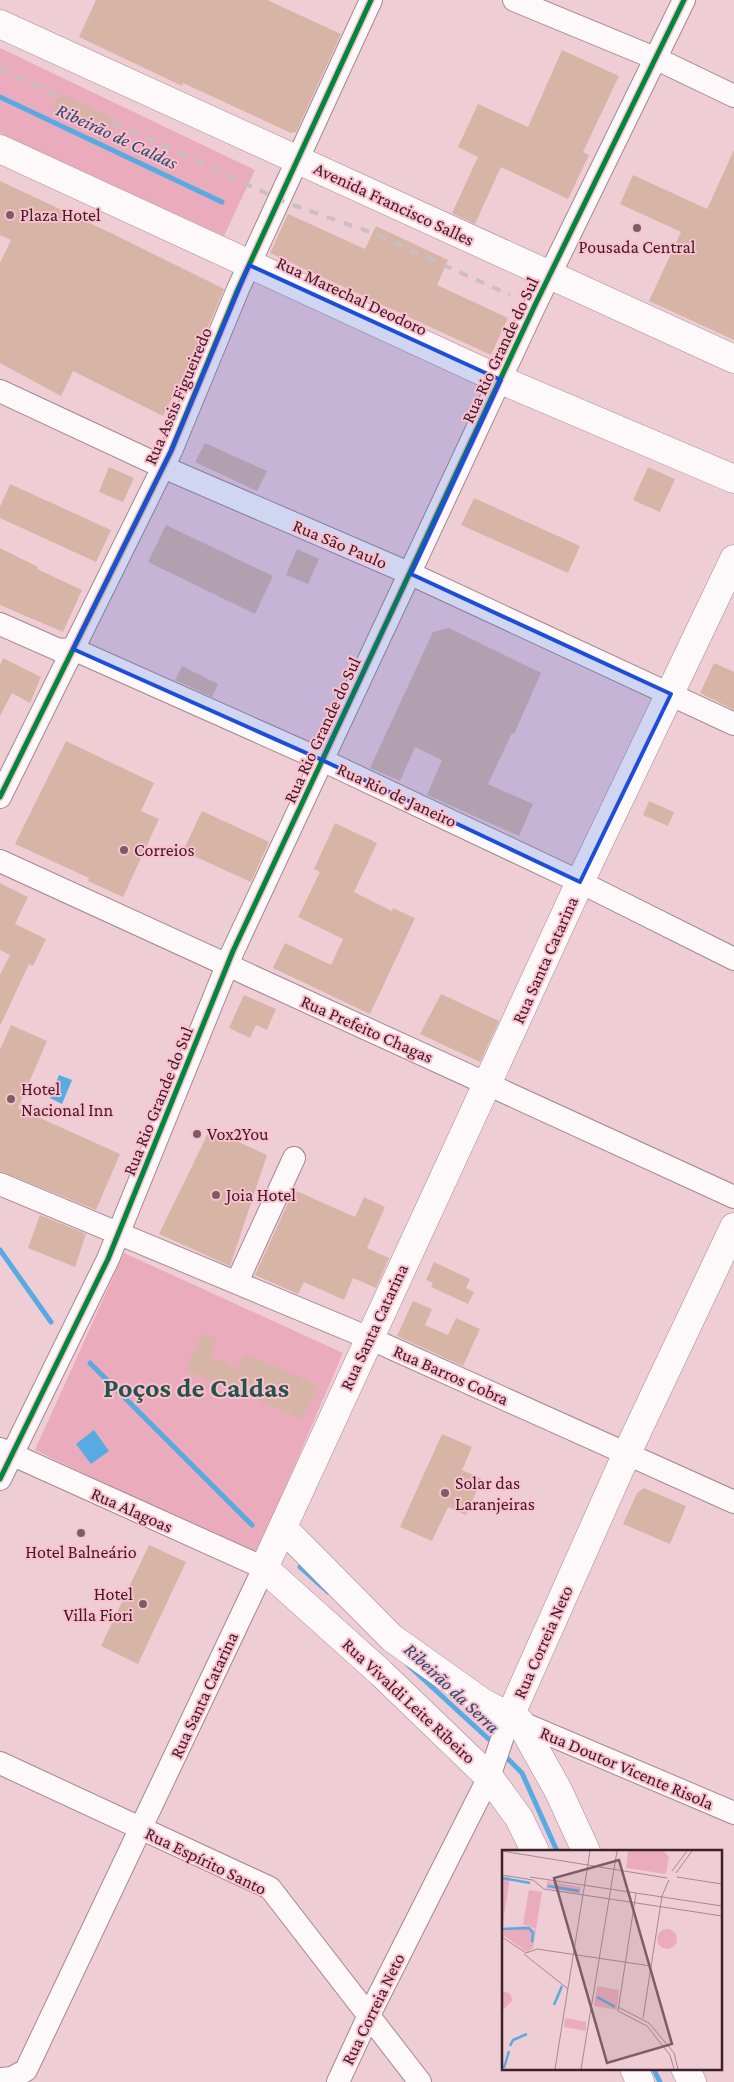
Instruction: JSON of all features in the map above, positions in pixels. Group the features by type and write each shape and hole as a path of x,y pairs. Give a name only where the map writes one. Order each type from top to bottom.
{"main road":[{"name":"Avenida Francisco Salles","path":"0,24 734,360"},
{"name":"Rua Marechal Deodoro","path":"0,149 501,380 734,479"},
{"name":"Rua Santa Catarina","path":"264,1568 369,1338 489,1084 580,882 734,559"},
{"name":"Rua Correia Neto","path":"515,1720 627,1453 734,1227"},
{"path":"283,1528 392,1638 482,1702 515,1720 558,1790 586,1850"},
{"name":"Rua Vivaldi Leite Ribeiro","path":"264,1568 491,1771 519,1818 535,1850"},
{"path":"635,2070 640,2082"},
{"path":"686,2070 692,2082"}],"street":[{"name":"Rua Assis Figueiredo","path":"0,797 163,467 249,264 371,0"},
{"path":"514,0 657,59 734,96"},
{"name":"Rua Rio Grande do Sul","path":"0,1479 6,1452 119,1233 226,966 549,276 657,59 684,0"},
{"name":"Rua São Paulo","path":"0,391 163,467 411,574 734,724"},
{"name":"Rua Rio de Janeiro","path":"0,624 59,650 73,649 322,760 580,882 734,959"},
{"name":"Rua Prefeito Chagas","path":"0,861 734,1197"},
{"path":"237,1282 294,1158"},
{"name":"Rua Barros Cobra","path":"0,1184 369,1338 734,1502"},
{"name":"Rua Alagoas","path":"6,1452 264,1568"},
{"name":"Rua Santa Catarina","path":"0,2079 12,2078 26,2070 264,1568"},
{"name":"Rua Correia Neto","path":"338,2082 368,2015 515,1720"},
{"name":"Rua Doutor Vicente Risola","path":"515,1720 734,1812"},
{"name":"Rua Espírito Santo","path":"0,1763 270,1888 420,2082"}],"highlighted area":[{"path":"249,265 501,380 411,574 671,694 580,882 322,760 73,649 171,451"}],"shaded area":[{"path":"0,48 255,170 224,236 0,133"},
{"path":"124,1253 343,1353 257,1553 244,1550 35,1450"}],"water":[{"path":"59,1075 72,1080 62,1104 50,1098"},
{"path":"94,1430 109,1451 91,1464 76,1444"}],"building":[{"path":"96,0 267,0 341,34 296,132 291,133 183,83 182,86 79,37"},
{"path":"562,50 619,76 583,152 589,155 568,199 501,167 475,224 452,213 478,157 458,147 478,104 528,127"},
{"path":"60,93 114,119 107,134 53,108"},
{"path":"734,150 734,340 649,301 681,232 620,204 633,175 707,209"},
{"path":"0,181 224,289 206,332 163,416 73,371 61,396 0,363 0,263 11,240 0,235"},
{"path":"288,214 365,249 376,226 448,260 437,285 508,318 491,355 270,253"},
{"path":"205,443 267,471 257,491 195,462"},
{"path":"109,467 134,478 123,502 99,492"},
{"path":"648,467 675,479 660,512 633,500"},
{"path":"10,484 111,530 96,562 0,518 0,507"},
{"path":"474,498 580,546 568,573 461,525"},
{"path":"166,525 273,576 255,614 148,562"},
{"path":"0,548 38,567 37,569 82,590 63,632 0,605"},
{"path":"297,549 319,559 308,584 286,575"},
{"path":"449,628 541,673 514,734 512,733 488,784 533,804 519,836 427,795 442,760 415,747 400,781 370,768 433,632"},
{"path":"3,658 41,677 30,703 12,693 0,716 0,665"},
{"path":"714,663 734,672 734,710 700,693"},
{"path":"182,666 218,684 212,697 175,680"},
{"path":"66,741 154,783 141,811 159,819 123,897 88,881 89,878 15,844"},
{"path":"649,801 674,812 668,826 643,815"},
{"path":"202,811 269,842 251,882 183,851"},
{"path":"335,823 377,843 354,892 392,911 393,908 415,918 370,1014 273,968 285,943 331,965 343,939 298,917 320,872 314,869"},
{"path":"0,883 28,897 15,924 46,939 33,966 29,964 0,1026 0,975 10,955 0,950"},
{"path":"441,994 499,1021 480,1062 420,1034"},
{"path":"244,995 276,1009 267,1030 256,1025 250,1038 229,1028"},
{"path":"11,1025 47,1041 18,1108 120,1154 96,1210 0,1171 0,1050"},
{"name":"Joia Hotel","path":"210,1129 267,1155 230,1266 159,1234"},
{"path":"294,1190 355,1217 364,1197 385,1207 367,1248 389,1258 376,1288 353,1278 344,1300 304,1282 298,1294 255,1275"},
{"path":"40,1215 86,1234 75,1267 28,1248"},
{"path":"434,1262 470,1279 466,1288 474,1292 468,1304 431,1287 433,1283 426,1280"},
{"path":"413,1301 432,1309 425,1325 448,1335 456,1318 480,1329 463,1366 397,1336"},
{"path":"202,1333 217,1340 210,1356 238,1369 245,1354 318,1385 302,1419 186,1370"},
{"name":"Solar das Laranjeiras","path":"442,1434 472,1447 462,1470 482,1479 466,1515 448,1507 432,1541 400,1527"},
{"path":"644,1488 686,1506 670,1544 623,1524 637,1493"},
{"name":"Hotel Villa Fiori","path":"149,1545 186,1562 138,1664 101,1646"}],"waterway":[{"name":"Ribeirão de Caldas","path":"0,97 222,202"},
{"name":"Ribeirão da Serra","path":"0,1250 51,1322"},
{"name":"Ribeirão da Serra","path":"90,1363 252,1525"},
{"name":"Ribeirão da Serra","path":"300,1567 328,1592"},
{"name":"Ribeirão da Serra","path":"408,1665 494,1744"},
{"name":"Ribeirão da Serra","path":"503,1754 522,1773 557,1850"},
{"name":"Ribeirão da Serra","path":"654,2070 660,2082"}],"railway":[{"path":"0,68 58,96"},
{"path":"113,122 287,203 373,233 510,295"}],"cycle path":[{"path":"0,797 171,451 238,289 371,0"},
{"path":"0,1479 108,1259 233,951 535,305 684,0"}],"place":[{"name":"Plaza Hotel","path":"10,215"},
{"name":"Pousada Central","path":"637,228"},
{"name":"Correios","path":"124,850"},
{"name":"Hotel Nacional Inn","path":"11,1099"},
{"name":"Vox2You","path":"197,1134"},
{"name":"Joia Hotel","path":"216,1195"},
{"name":"Solar das Laranjeiras","path":"445,1493"},
{"name":"Hotel Balneário","path":"81,1533"},
{"name":"Hotel Villa Fiori","path":"143,1604"}],"district":[{"name":"Poços de Caldas","path":"196,1387"}]}
